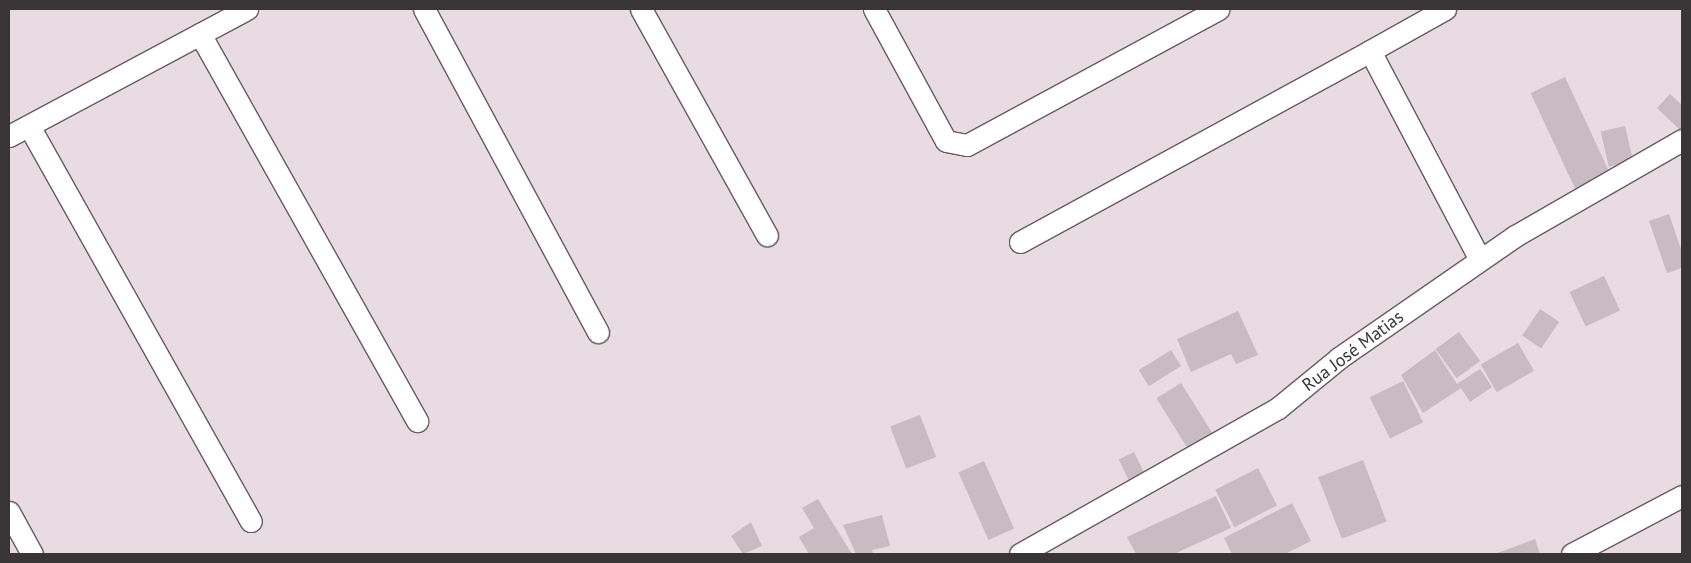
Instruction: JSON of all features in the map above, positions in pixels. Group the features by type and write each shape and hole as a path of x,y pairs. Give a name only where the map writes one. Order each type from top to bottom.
{"street":[{"path":"9,136 247,9"},
{"path":"424,9 598,332"},
{"path":"642,9 767,235"},
{"path":"874,9 946,141 967,145 1219,9"},
{"path":"1020,242 1445,9"},
{"path":"200,34 417,422"},
{"path":"1370,50 1480,260"},
{"path":"29,126 251,521"},
{"name":"Rua José Matias","path":"1020,554 1278,408 1339,358 1480,260 1682,140"},
{"path":"1572,554 1682,496"},
{"path":"9,512 32,554"}],"building":[{"path":"1565,77 1609,172 1575,188 1531,93"},
{"path":"1670,94 1682,105 1682,132 1657,108"},
{"path":"1625,126 1633,161 1609,167 1601,132"},
{"path":"1669,214 1682,252 1682,268 1667,273 1649,221"},
{"path":"1604,276 1620,310 1586,326 1570,292"},
{"path":"1540,309 1559,322 1541,348 1522,336"},
{"path":"1238,311 1258,355 1236,364 1231,354 1191,372 1177,339"},
{"path":"1459,332 1480,361 1457,378 1436,349"},
{"path":"1518,343 1534,371 1497,392 1481,364"},
{"path":"1171,350 1181,366 1149,386 1139,370"},
{"path":"1435,350 1457,384 1480,369 1492,387 1470,402 1461,388 1423,413 1401,375"},
{"path":"1403,381 1423,422 1390,439 1370,397"},
{"path":"1181,383 1212,433 1188,448 1156,398"},
{"path":"920,415 936,457 906,468 890,426"},
{"path":"1134,452 1147,479 1132,486 1119,459"},
{"path":"1363,460 1387,522 1342,539 1318,477"},
{"path":"984,461 1014,529 989,540 958,472"},
{"path":"1258,468 1277,505 1234,527 1215,490"},
{"path":"1216,496 1231,528 1174,554 1136,554 1127,537"},
{"path":"818,499 852,554 809,554 799,537 814,528 802,508"},
{"path":"1292,503 1311,541 1285,554 1232,554 1224,538"},
{"path":"882,515 890,546 872,550 873,554 856,554 843,525"},
{"path":"751,522 762,546 743,554 731,536"},
{"path":"1535,539 1540,554 1495,554"}]}
